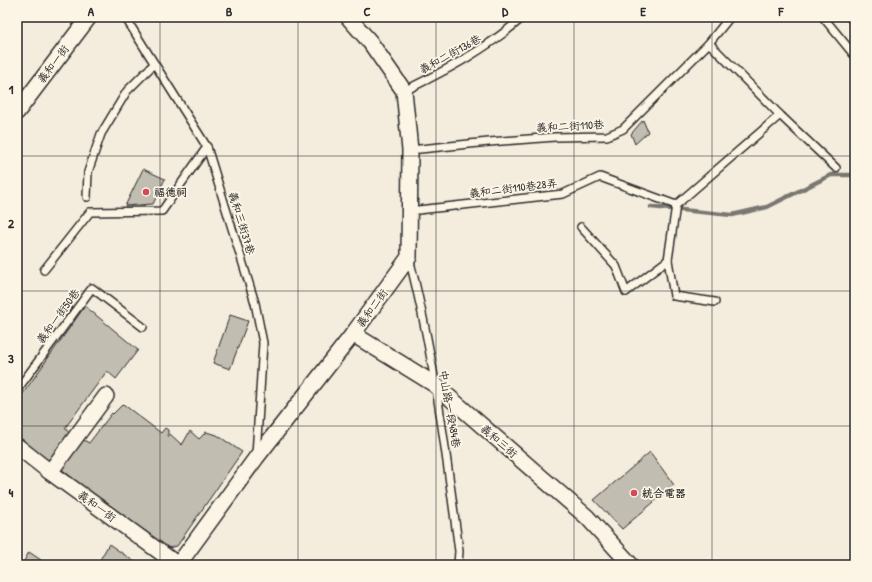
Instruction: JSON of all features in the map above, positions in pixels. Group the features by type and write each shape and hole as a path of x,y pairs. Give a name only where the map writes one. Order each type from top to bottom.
{"street":[{"name":"義和一街","path":"17,112 89,17"},
{"path":"348,17 370,42 404,91 410,150 409,257"},
{"name":"義和二街","path":"178,565 256,458 353,334 409,257"},
{"name":"義和三街","path":"353,334 434,384 586,517 631,565"},
{"path":"50,472 106,396"},
{"name":"義和一街","path":"17,446 50,472 178,565"}],"lane":[{"name":"義和三街37巷","path":"125,17 208,148 255,303 263,344 256,458"},
{"name":"義和二街136巷","path":"404,91 454,66 501,37 523,17"},
{"name":"義和二街110巷","path":"410,150 497,141 555,137 607,136 623,129 709,42 730,17"},
{"path":"823,17 855,56"},
{"path":"709,42 780,115 836,168"},
{"path":"87,197 88,172 101,134 127,91 154,64"},
{"path":"715,302 674,296 668,260 676,205 780,115"},
{"path":"44,270 90,212 162,211 208,148"},
{"name":"義和二街110巷28弄","path":"409,211 563,194 600,177 676,205"},
{"path":"581,227 616,266 626,292 668,260"},
{"name":"中山路一段484巷","path":"409,257 418,292 447,458 459,551 458,565"},
{"name":"義和一街50巷","path":"17,390 92,288 143,327"}],"building":[{"path":"643,120 648,132 635,144 631,134"},
{"name":"福德祠","path":"143,169 165,179 153,204 125,206"},
{"path":"85,306 138,350 116,379 107,371 65,428 71,435 50,462 17,438 17,402"},
{"path":"230,315 248,321 230,369 213,363"},
{"path":"123,404 161,433 165,428 168,430 168,437 170,434 182,445 190,431 199,439 206,432 217,435 242,452 177,546 160,550 59,467 82,439 89,443 112,413 113,414"},
{"name":"統合電器","path":"650,452 674,485 622,529 594,500"},
{"path":"109,544 139,565 97,565"},
{"path":"29,552 41,560 38,565 22,565"}],"waterway":[{"path":"651,207 732,215 767,207 831,175 855,175"}],"railway":[{"path":"846,17 855,28"}],"place":[{"name":"福德祠","path":"146,192"},
{"name":"統合電器","path":"634,493"}]}
